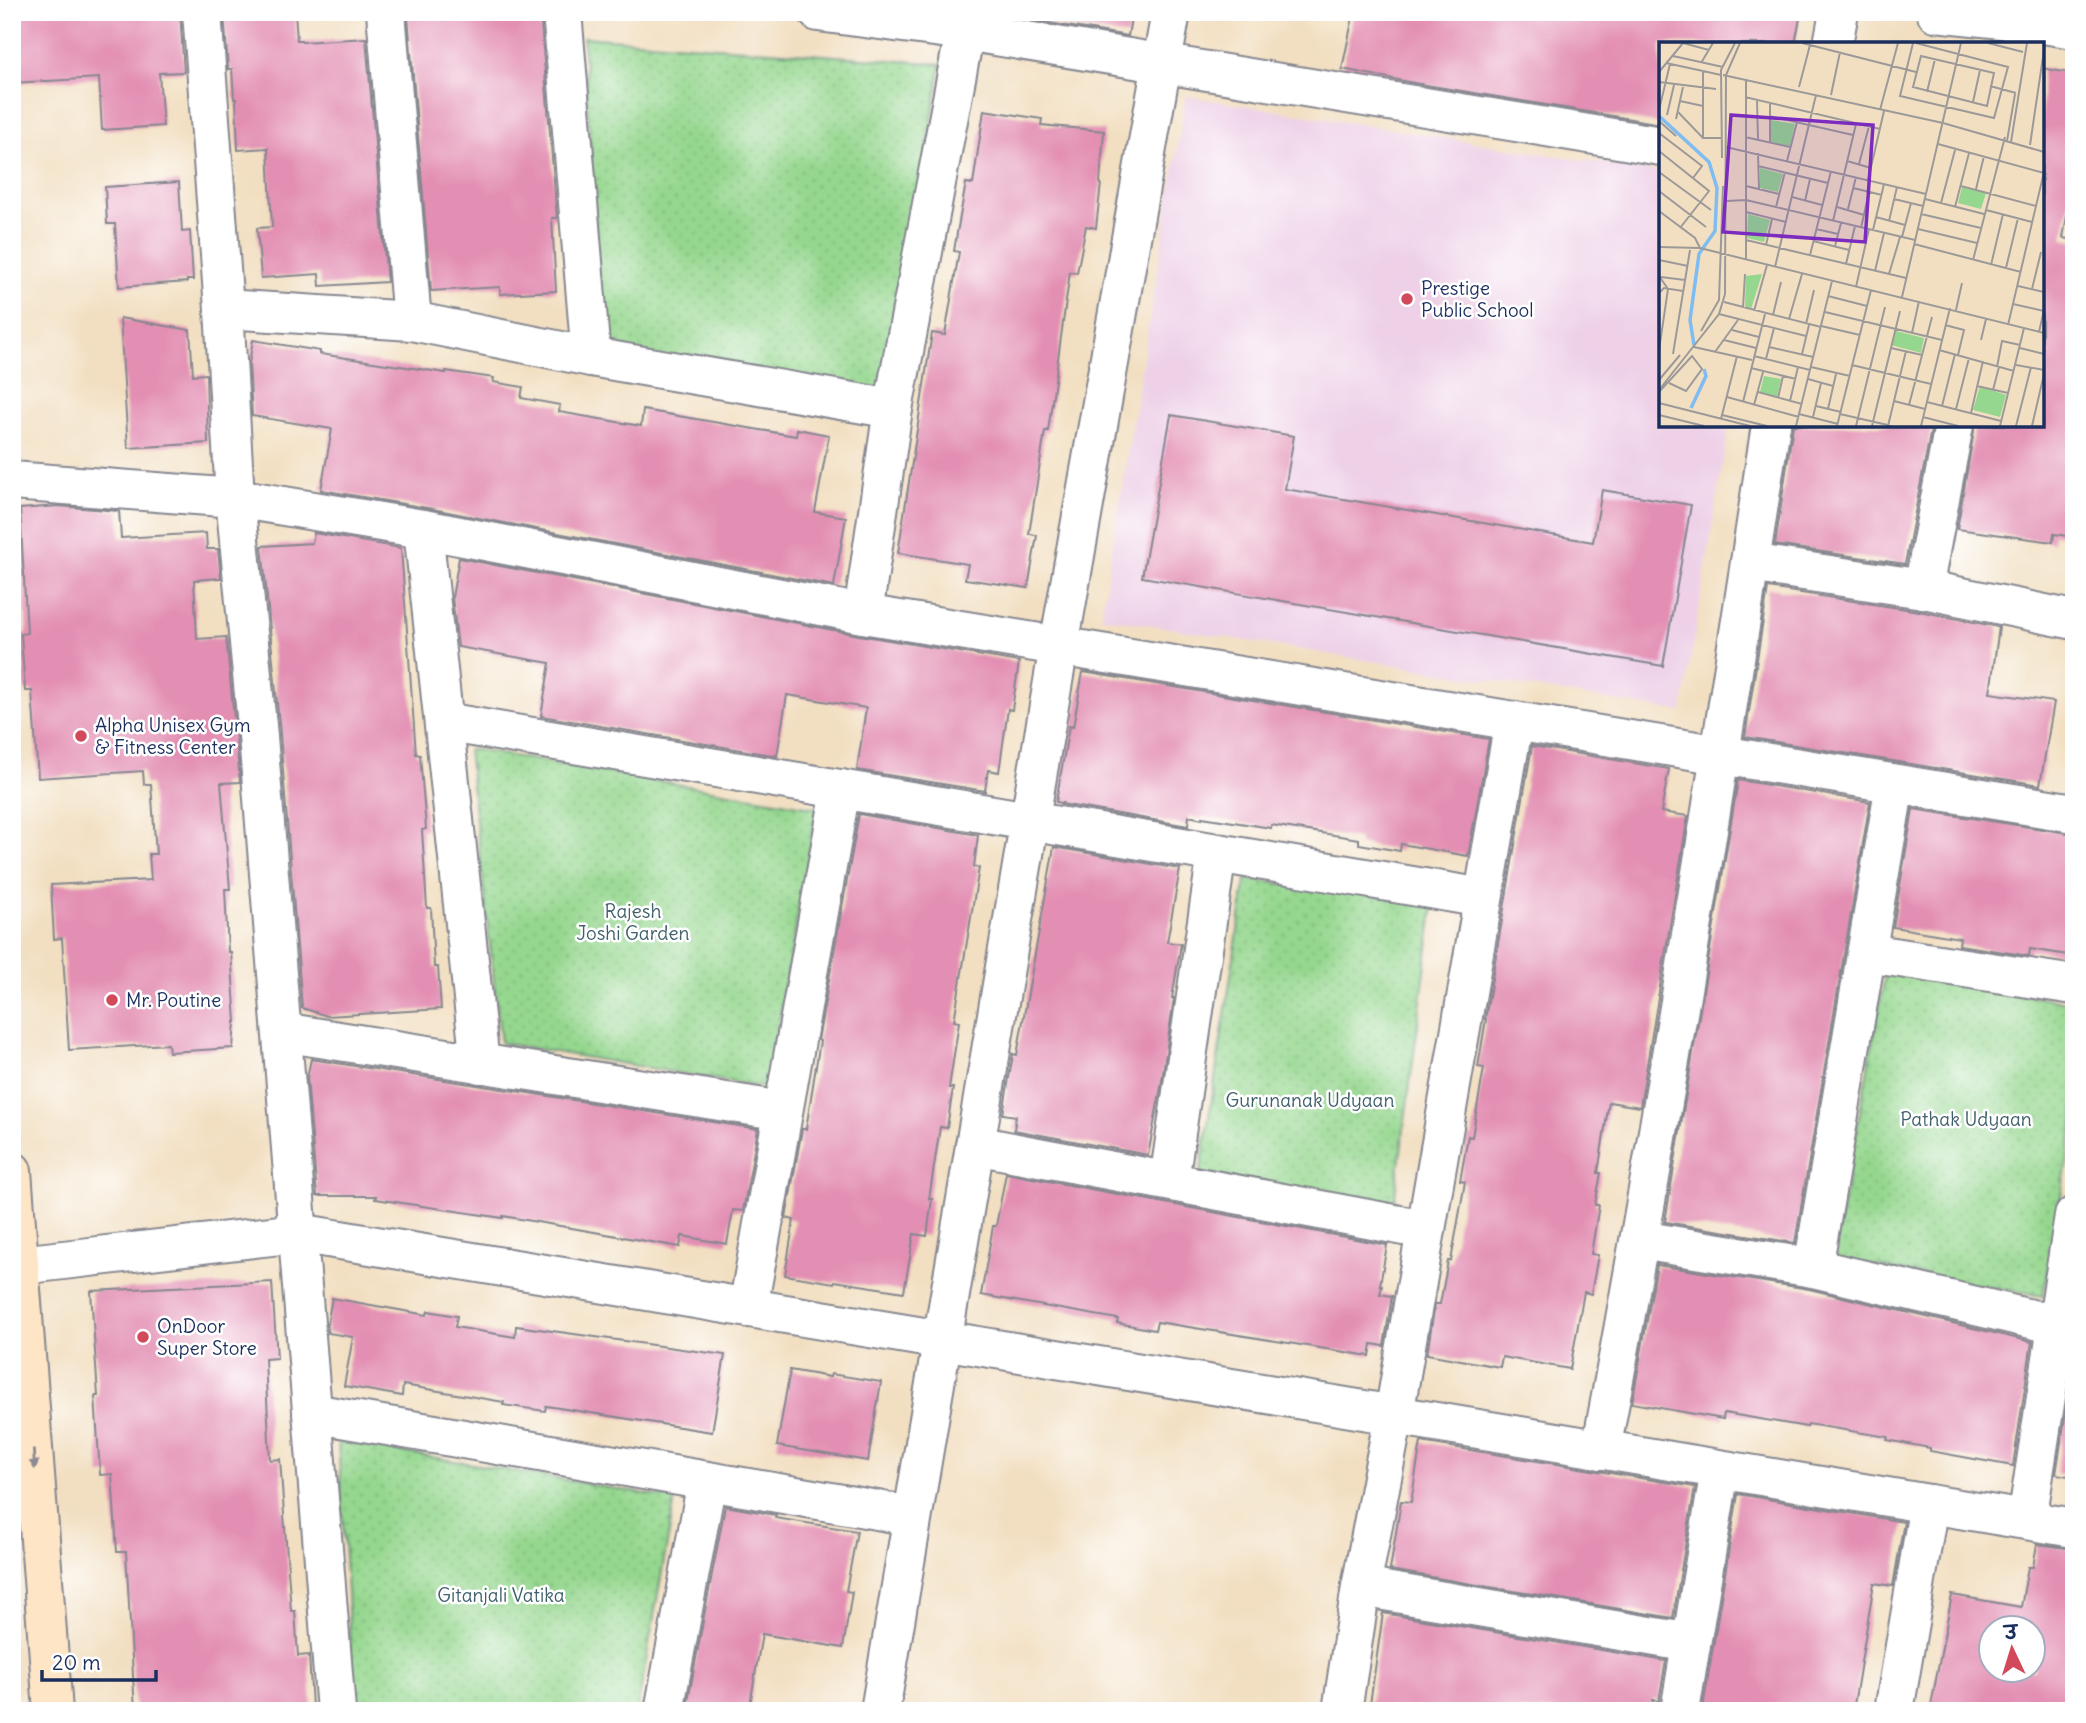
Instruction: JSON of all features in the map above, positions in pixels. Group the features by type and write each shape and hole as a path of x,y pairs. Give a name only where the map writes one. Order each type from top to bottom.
{"main road":[{"path":"12,1171 54,1711"}],"street":[{"path":"202,12 235,498 258,736 336,1711"},
{"path":"386,12 412,321"},
{"path":"562,12 591,357"},
{"path":"818,12 1163,63 1659,146"},
{"path":"880,1711 1029,821 1171,12"},
{"path":"1833,42 1839,12"},
{"path":"1937,12 2027,33 2074,29"},
{"path":"863,614 893,409 965,32"},
{"path":"224,309 412,321 591,357 893,409"},
{"path":"1601,1450 1640,1240 1771,427"},
{"path":"1923,589 1954,427"},
{"path":"12,481 235,498 423,528 863,614 2074,813"},
{"path":"423,528 480,1064"},
{"path":"1750,563 1923,589 2074,620"},
{"path":"1342,1711 1361,1587 1394,1415 1514,721"},
{"path":"444,722 1483,898"},
{"path":"1814,1268 1895,784"},
{"path":"748,1308 841,789"},
{"path":"1169,1181 1217,853"},
{"path":"1868,953 2074,985"},
{"path":"282,1032 783,1111"},
{"path":"975,1145 1426,1230"},
{"path":"2027,1520 2074,1216"},
{"path":"20,1265 298,1233 2074,1528"},
{"path":"1640,1240 1814,1268 2057,1325"},
{"path":"312,1413 912,1516"},
{"path":"1680,1711 1720,1470"},
{"path":"664,1711 707,1481"},
{"path":"1894,1711 1929,1504"},
{"path":"1361,1587 1691,1643"}],"shaded area":[{"name":"Prestige Public School","path":"1186,96 1659,173 1659,427 1729,427 1682,712 1101,617"}],"green space":[{"path":"583,37 941,64 887,393 603,352"},
{"name":"Rajesh Joshi Garden","path":"468,750 817,808 767,1088 501,1043"},
{"name":"Gurunanak Udyaan","path":"1246,879 1434,903 1392,1218 1199,1182"},
{"name":"Pathak Udyaan","path":"1886,970 2074,1003 2074,1124 2043,1296 1833,1259"},
{"name":"Gitanjali Vatika","path":"338,1441 675,1499 637,1711 354,1711"}],"building":[{"path":"12,12 180,12 184,72 159,73 163,126 102,130 99,78 12,83"},
{"path":"224,12 295,12 297,40 302,42 366,38 387,282 320,286 319,274 261,278 257,228 272,227 268,148 238,150 236,99 232,69 228,69"},
{"path":"540,12 557,218 552,218 556,291 500,294 500,287 431,291 408,16"},
{"path":"1025,12 1132,12 1128,36 1025,19"},
{"path":"1354,12 1768,12 1800,18 1795,42 1659,42 1659,124 1342,69"},
{"path":"2044,68 2074,74 2074,177 2063,238 2074,240 2074,537 2054,534 2053,542 1957,529 1975,427 2044,427"},
{"path":"984,110 1042,119 1041,125 1104,131 1096,228 1086,226 1077,273 1070,272 1048,431 1045,431 1029,534 1037,535 1028,588 965,579 968,564 898,553 932,333 945,335 959,252 954,251 957,233 966,183 973,184"},
{"path":"179,182 182,232 190,231 193,280 119,287 115,224 107,224 105,187"},
{"path":"120,318 190,330 193,375 206,374 208,443 128,448"},
{"path":"253,340 320,351 320,354 494,378 493,382 523,387 521,398 560,405 559,412 641,426 643,410 796,436 797,429 829,435 815,512 846,517 834,586 321,490 332,429 252,416 249,363"},
{"path":"1171,415 1294,436 1285,489 1593,542 1602,490 1691,505 1663,666 1142,577"},
{"path":"1793,427 1932,427 1905,564 1775,545"},
{"path":"58,506 119,511 121,538 206,533 207,549 218,549 221,578 194,580 197,639 226,637 240,782 221,783 230,889 225,889 228,952 231,952 236,1022 233,1048 169,1052 168,1044 69,1050 62,938 54,939 51,885 151,880 149,854 156,854 151,784 144,784 143,771 38,778 32,691 25,691 21,634 27,633 20,509"},
{"path":"314,533 401,548 416,754 420,755 426,829 422,830 427,908 431,908 434,967 438,967 441,1009 327,1016 302,1008 262,546 312,543"},
{"path":"459,558 859,635 1019,662 1012,710 1008,709 999,772 988,770 985,791 857,770 866,708 787,695 777,756 541,716 550,663 458,647 452,597"},
{"path":"1768,588 1919,611 1999,627 1990,693 2054,702 2040,785 1745,737"},
{"path":"1083,672 1489,739 1468,856 1401,844 1400,851 1359,844 1359,839 1202,817 1189,816 1188,826 1056,802 1069,726 1073,727"},
{"path":"1532,746 1669,769 1661,812 1688,816 1640,1107 1609,1102 1598,1173 1601,1173 1595,1205 1599,1205 1591,1254 1598,1255 1591,1294 1584,1292 1570,1369 1502,1357 1500,1367 1427,1354 1435,1304 1440,1304 1448,1261 1451,1261 1465,1182 1460,1181 1468,1136 1472,1137 1484,1068 1478,1067 1485,1019"},
{"path":"1738,780 1870,802 1795,1243 1665,1222"},
{"path":"1913,809 2074,834 2074,956 2030,949 2029,956 1959,945 1960,938 1893,927"},
{"path":"859,814 978,835 974,867 979,868 954,1021 959,1022 949,1088 953,1088 947,1128 940,1127 929,1199 932,1199 927,1236 914,1234 904,1292 785,1275 794,1220 786,1218 802,1129 806,1129 820,1041 818,1040"},
{"path":"1054,847 1180,869 1167,942 1181,944 1161,1087 1148,1155 1014,1130 1016,1116 1003,1114 1013,1054 1017,1055"},
{"path":"311,1059 758,1129 743,1211 733,1210 727,1244 682,1236 680,1247 503,1216 375,1199 376,1196 317,1196 307,1078"},
{"path":"1006,1173 1387,1245 1380,1294 1392,1296 1384,1346 1372,1344 1370,1356 1157,1322 1155,1330 1117,1323 1118,1319 981,1295"},
{"path":"1657,1265 1809,1289 2032,1342 2013,1466 1930,1451 1930,1448 1887,1440 1888,1437 1724,1413 1723,1419 1632,1403"},
{"path":"272,1282 277,1358 265,1359 270,1460 280,1459 291,1611 295,1611 298,1656 309,1655 312,1707 259,1711 135,1711 126,1552 117,1552 112,1474 100,1475 91,1291"},
{"path":"332,1298 427,1315 428,1311 457,1316 455,1327 515,1337 516,1326 725,1355 712,1432 546,1406 545,1411 503,1405 504,1402 403,1385 402,1396 344,1386 353,1337 328,1333"},
{"path":"2074,1361 2074,1477 2056,1474"},
{"path":"790,1370 881,1382 868,1461 777,1446"},
{"path":"1421,1442 1695,1487 1673,1618 1390,1570 1401,1501 1411,1502"},
{"path":"1738,1494 1904,1522 1893,1586 1874,1583 1853,1711 1719,1711 1703,1708"},
{"path":"725,1506 776,1515 775,1518 857,1531 846,1591 852,1592 843,1648 762,1634 749,1711 686,1711"},
{"path":"2037,1544 2074,1549 2074,1711 1930,1711 1952,1595 2021,1607 2028,1567 2033,1567"},
{"path":"1383,1613 1666,1661 1659,1701 1653,1700 1652,1711 1369,1711"}],"place":[{"name":"Prestige Public School","path":"1407,299"},
{"name":"Alpha Unisex Gym & Fitness Center","path":"81,736"},
{"name":"Mr. Poutine","path":"112,1000"},
{"name":"OnDoor Super Store","path":"143,1337"}]}
